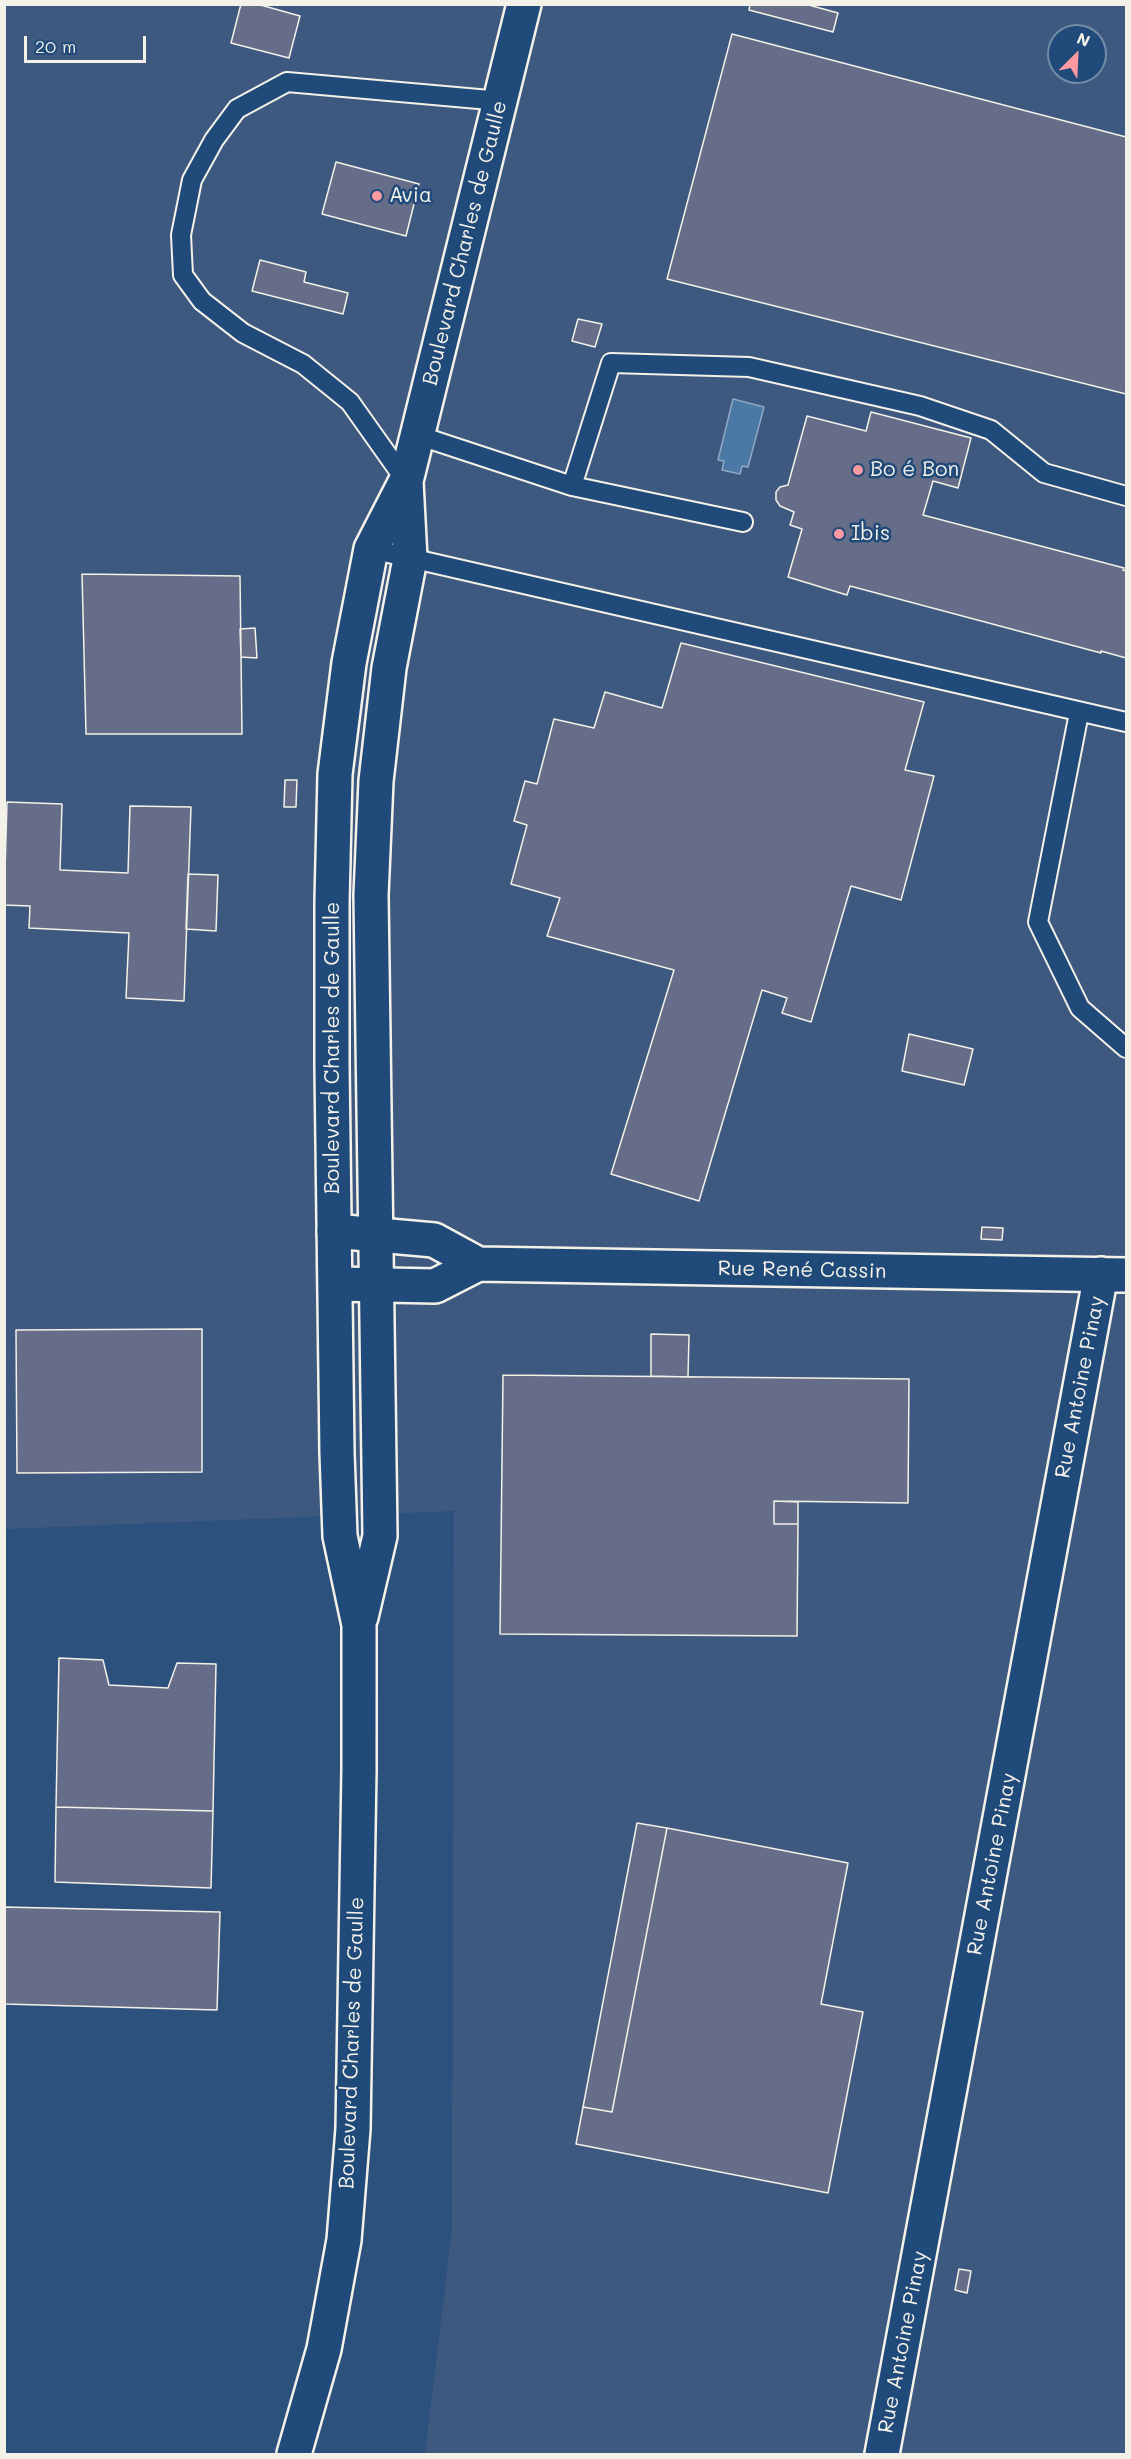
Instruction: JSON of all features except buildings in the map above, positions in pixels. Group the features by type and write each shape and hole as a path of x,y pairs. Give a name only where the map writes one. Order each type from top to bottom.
{"street":[{"name":"Boulevard Charles de Gaulle","path":"294,2454 324,2349 342,2251 353,2129 360,1769 359,1625 340,1536 334,1231 332,902 335,774 349,663 371,549 406,481 524,4"},
{"name":"Boulevard Charles de Gaulle","path":"359,1625 380,1536 371,895 376,781 389,668 410,559 406,481"},
{"name":"Rue René Cassin","path":"334,1231 434,1240 478,1264 1114,1275"},
{"name":"Rue René Cassin","path":"336,1284 435,1286 478,1264"},
{"name":"Rue Antoine Pinay","path":"882,2454 1114,1275"}],"lane":[{"path":"406,481 350,402 303,364 243,333 202,301 183,274 181,235 192,180 214,140 237,109 287,82 501,101"},
{"path":"572,486 611,363 749,367 920,406 991,430 1044,473 1126,496"},
{"path":"417,435 572,486 743,522"},
{"path":"371,549 1126,722"},
{"path":"1079,713 1038,922 1080,1008 1126,1048"}],"shaded area":[{"path":"4,5 1126,5 1126,2454 425,2454 452,2230 454,1511 5,1529"},
{"path":"733,399 764,407 748,467 742,466 740,474 722,470 724,461 718,460"}],"place":[{"name":"Avia","path":"377,196"},
{"name":"Bo é Bon","path":"858,470"},
{"name":"Ibis","path":"839,534"}]}
